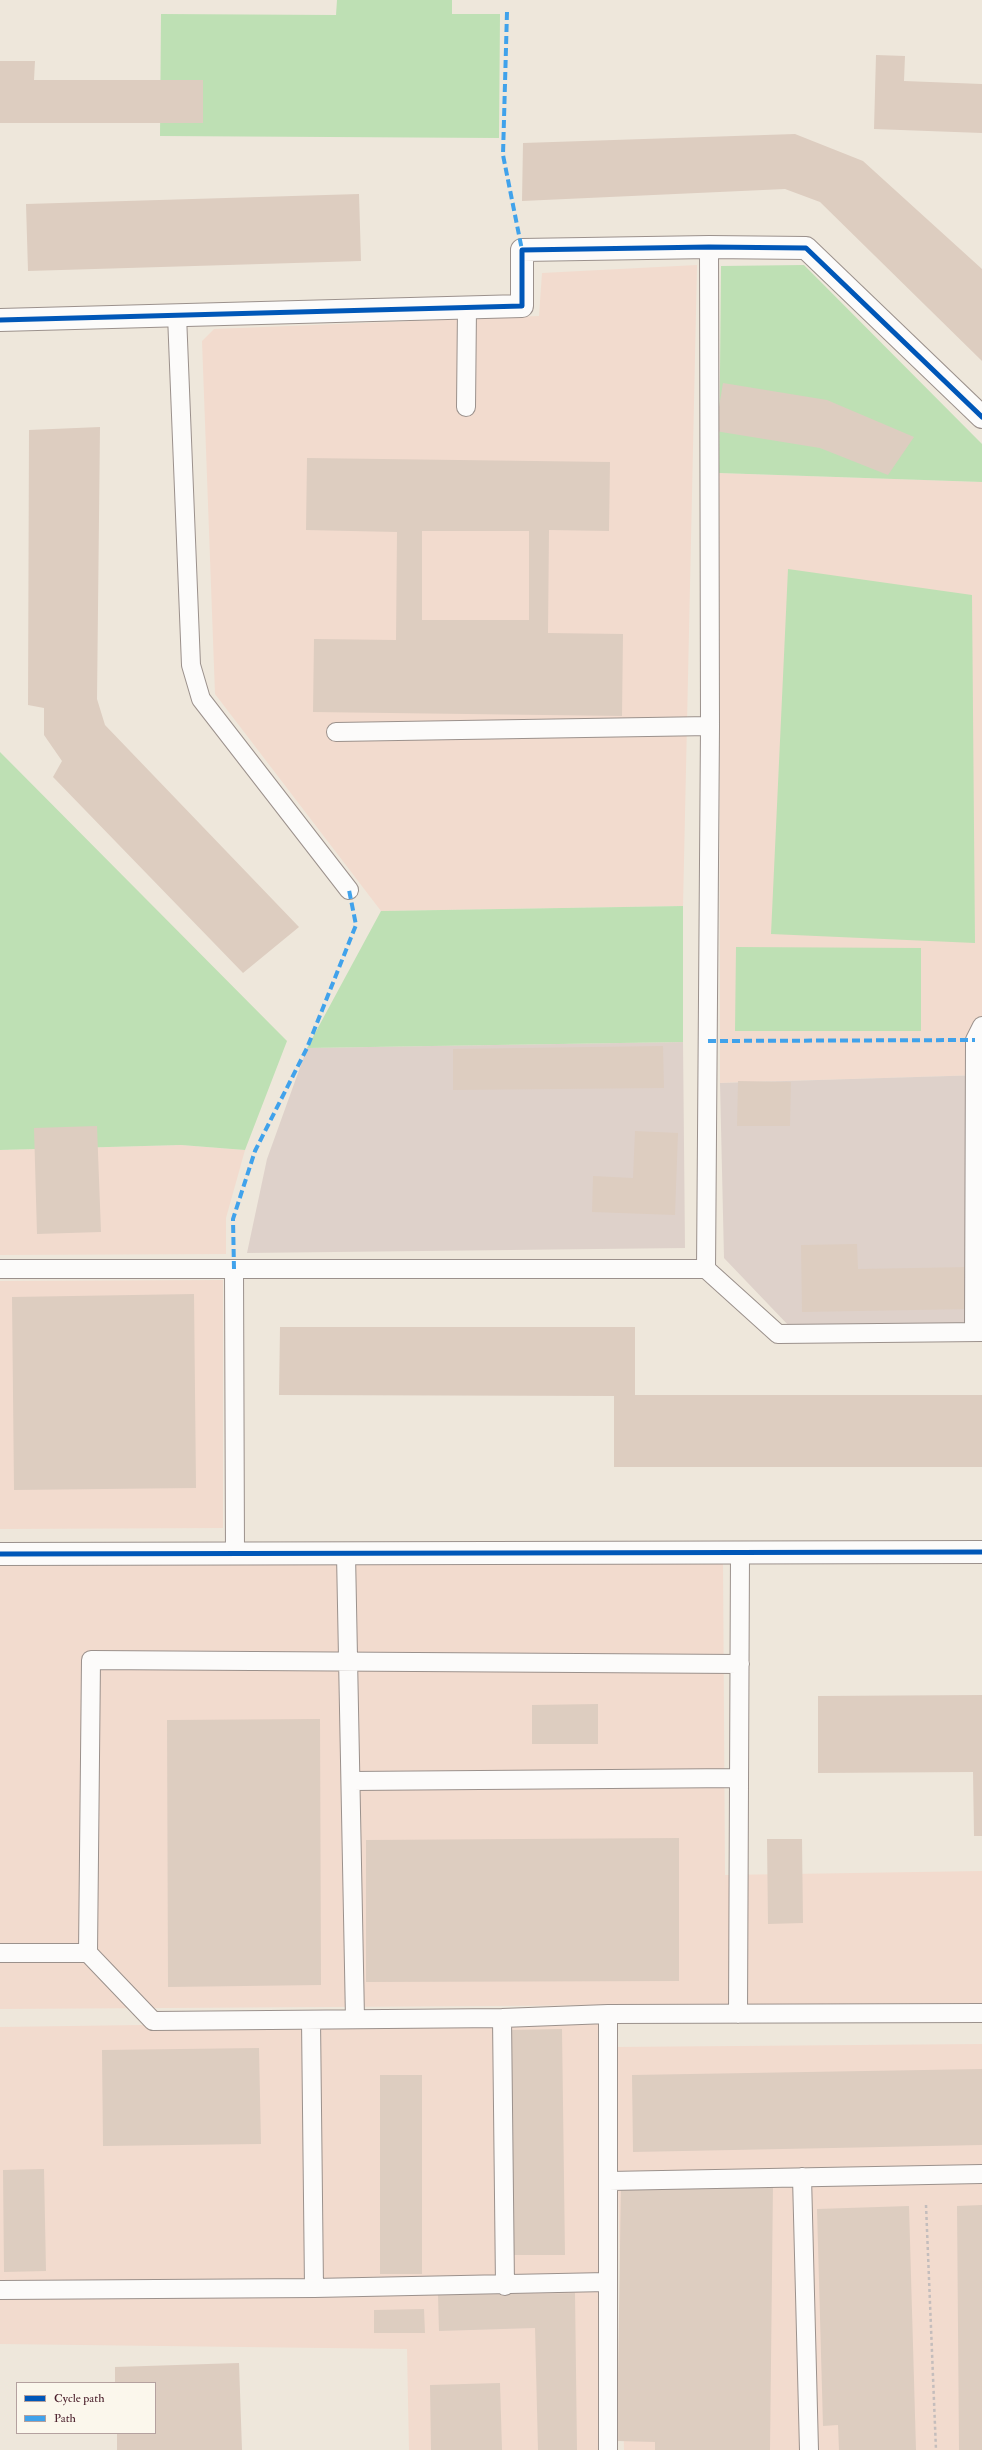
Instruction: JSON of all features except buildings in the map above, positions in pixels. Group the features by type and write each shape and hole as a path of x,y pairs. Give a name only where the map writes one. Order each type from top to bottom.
{"street":[{"path":"0,320 522,306 522,250 708,247 806,248 982,417"},
{"path":"0,1554 982,1552"}],"lane":[{"path":"706,1269 710,726 708,247"},
{"path":"466,407 467,308"},
{"path":"177,315 191,665 201,699 349,890"},
{"path":"336,732 710,726"},
{"path":"0,1269 706,1269 778,1334 978,1332 975,1040 982,1026"},
{"path":"234,1269 235,1554"},
{"path":"738,2014 740,1553"},
{"path":"346,1554 355,2019"},
{"path":"740,1664 91,1660 88,1953 153,2021 502,2018 608,2014 982,2013"},
{"path":"351,1780 739,1778"},
{"path":"0,1954 88,1953"},
{"path":"608,2014 608,2450"},
{"path":"502,2018 505,2286"},
{"path":"311,2020 314,2288"},
{"path":"609,2181 982,2174"},
{"path":"802,2177 809,2450"},
{"path":"0,2290 505,2286 607,2282"}],"path":[{"path":"925,2175 936,2450"}],"shaded area":[{"path":"697,265 683,906 381,911 215,694 202,341 214,329 539,316 542,273"},
{"path":"719,473 982,482 982,1075 720,1083"},
{"path":"683,1042 685,1248 247,1253 267,1159 307,1048"},
{"path":"982,1075 982,1325 790,1327 724,1258 720,1083"},
{"path":"181,1145 245,1150 226,1218 226,1254 0,1255 0,1150"},
{"path":"223,1280 223,1528 0,1529 0,1281"},
{"path":"723,1562 725,1875 982,1871 982,2003 0,2009 0,1566"},
{"path":"282,2023 605,2023 609,2450 409,2450 407,2349 0,2344 0,2027"},
{"path":"982,2044 982,2450 624,2450 615,2047"}],"green space":[{"path":"337,0 452,0 452,14 500,14 499,138 160,136 161,14 336,15"},
{"path":"804,265 982,444 982,482 719,473 721,266"},
{"path":"788,569 972,595 975,943 771,934"},
{"path":"0,752 287,1041 245,1150 181,1145 0,1150"},
{"path":"683,906 683,1042 307,1048 381,911"},
{"path":"736,947 921,948 921,1031 735,1031"}],"marked path":[{"path":"507,12 503,155 522,250"},
{"path":"234,1269 233,1219 255,1151 307,1048 356,925 349,890"},
{"path":"708,1041 975,1040"}],"cycle path":[{"path":"0,320 522,306 522,250 709,247 806,248 982,417"},
{"path":"0,1554 982,1552"}]}
